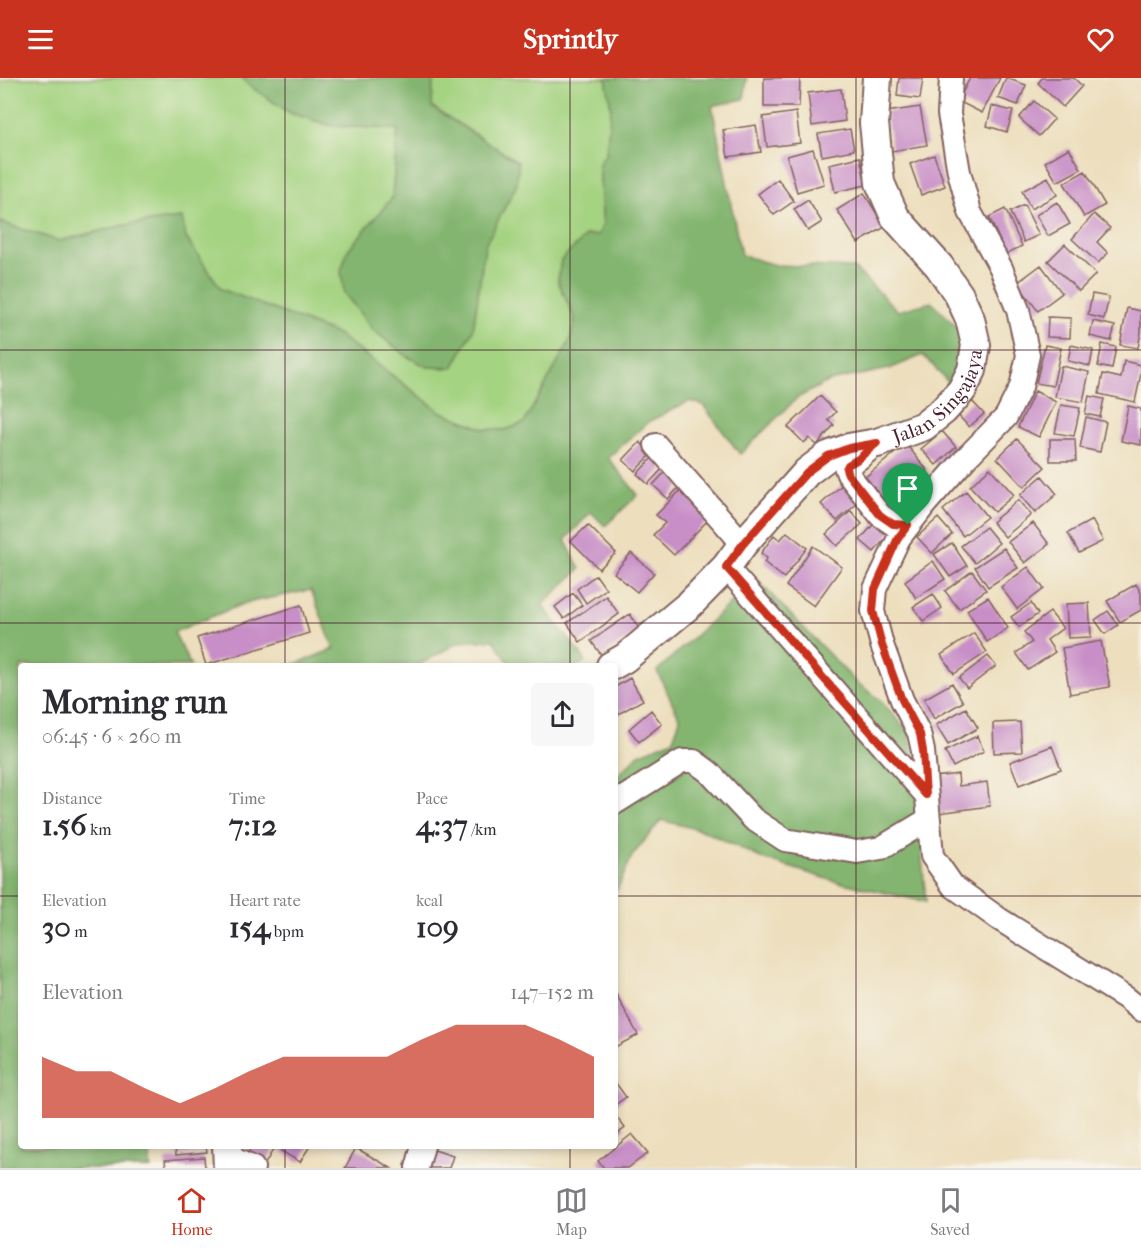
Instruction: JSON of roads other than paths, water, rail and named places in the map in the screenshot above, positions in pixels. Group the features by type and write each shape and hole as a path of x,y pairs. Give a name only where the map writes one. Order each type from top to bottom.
{"street":[{"name":"Jalan Singajaya","path":"617,663 626,658 690,604 726,567 743,544 807,472 828,456 849,448 877,443 924,426 944,410 962,390 972,370 976,345 970,319 959,295 939,266 895,217 880,183 874,123 877,78"},
{"path":"951,78 950,114 959,172 970,212 1001,268 1018,310 1028,355 1021,387 1006,417 950,476 898,538 875,589 873,611 882,645 902,700 920,734 932,856 953,886 999,920 1136,1000"},
{"path":"877,443 846,469 880,515 893,524 908,525"},
{"path":"656,445 743,544"},
{"path":"726,567 926,795"},
{"path":"618,801 681,761 694,761 709,772 753,819 785,840 857,852 881,848 928,819"},
{"path":"417,1168 422,1149"},
{"path":"227,1157 253,1168"}]}
